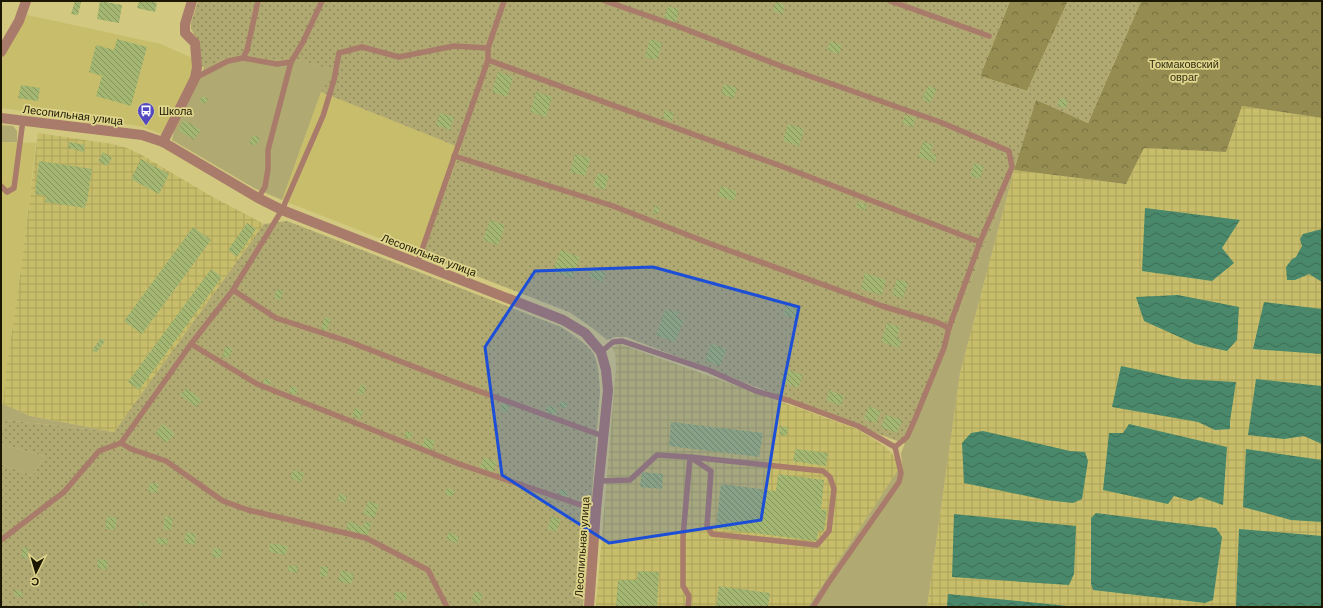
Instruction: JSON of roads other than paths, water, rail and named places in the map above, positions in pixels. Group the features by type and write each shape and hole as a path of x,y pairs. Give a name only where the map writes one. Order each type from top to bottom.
{"street":[{"path":"1,52 19,21 26,1"},
{"path":"163,142 195,78 197,67 195,43 185,33 185,24 192,1"},
{"name":"Лесопильная улица","path":"1,118 142,135 163,142 258,198 282,210 564,320 585,333 601,352 606,370 608,390 596,510 589,607"}],"lane":[{"path":"244,58 258,1"},
{"path":"258,198 265,187 268,168 268,150 291,62 303,42 322,1"},
{"path":"418,264 488,60 488,48 504,1"},
{"path":"605,1 677,26 781,66 940,122 1009,151 1012,167 980,242 949,328 944,348 907,437 895,447"},
{"path":"890,1 990,36"},
{"path":"1,540 64,492 99,451 121,443 191,344 233,290 282,210 323,116 334,80 340,53 362,48 400,57 454,46 488,48"},
{"path":"195,78 228,61 244,58 277,64 291,62"},
{"path":"488,60 781,166 980,242"},
{"path":"1,186 7,192 14,188 22,120"},
{"path":"454,156 612,206 882,306 936,322 949,328"},
{"path":"233,290 276,318 347,341 462,385 603,436"},
{"path":"601,352 614,342 622,341 708,370 756,391 787,400 858,426 886,440 895,447 901,473 899,482 813,607"},
{"path":"191,344 257,384 459,464 596,510"},
{"path":"121,443 131,449 166,461 223,501 248,510 366,538 428,570 447,607"},
{"path":"599,481 630,480 657,455 690,456 823,471 830,477 834,489 828,533 817,545 712,534 707,526 711,470 690,456"},
{"path":"688,607 689,596 683,586 683,537 690,456"}],"water":[{"path":"1145,208 1240,220 1222,248 1234,263 1212,281 1142,271"},
{"path":"1322,229 1322,282 1309,274 1295,280 1287,280 1286,267 1292,259 1296,257 1302,246 1300,239 1303,234"},
{"path":"1178,295 1239,307 1237,340 1227,351 1195,344 1144,321 1136,297"},
{"path":"1264,302 1322,309 1322,354 1253,349"},
{"path":"1121,366 1182,379 1236,382 1230,429 1215,430 1198,422 1112,407"},
{"path":"1256,379 1322,386 1322,444 1304,436 1284,439 1248,435"},
{"path":"1129,424 1227,447 1223,505 1200,497 1191,501 1174,496 1168,504 1103,490 1109,433 1123,433"},
{"path":"983,431 1070,451 1085,452 1088,461 1082,499 1073,503 1046,500 964,483 962,443 971,433"},
{"path":"1246,449 1322,460 1322,522 1291,520 1243,507"},
{"path":"1096,513 1216,528 1222,537 1213,600 1205,603 1093,590 1091,584 1091,518"},
{"path":"954,514 1076,526 1074,574 1069,585 952,577"},
{"path":"1239,529 1322,536 1322,607 1236,606"},
{"path":"948,594 1067,606 1067,607 947,607"}],"place":[{"name":"Школа","path":"146,126"}],"park label":[{"name":"Токмаковский овраг","path":"1184,70"}]}
